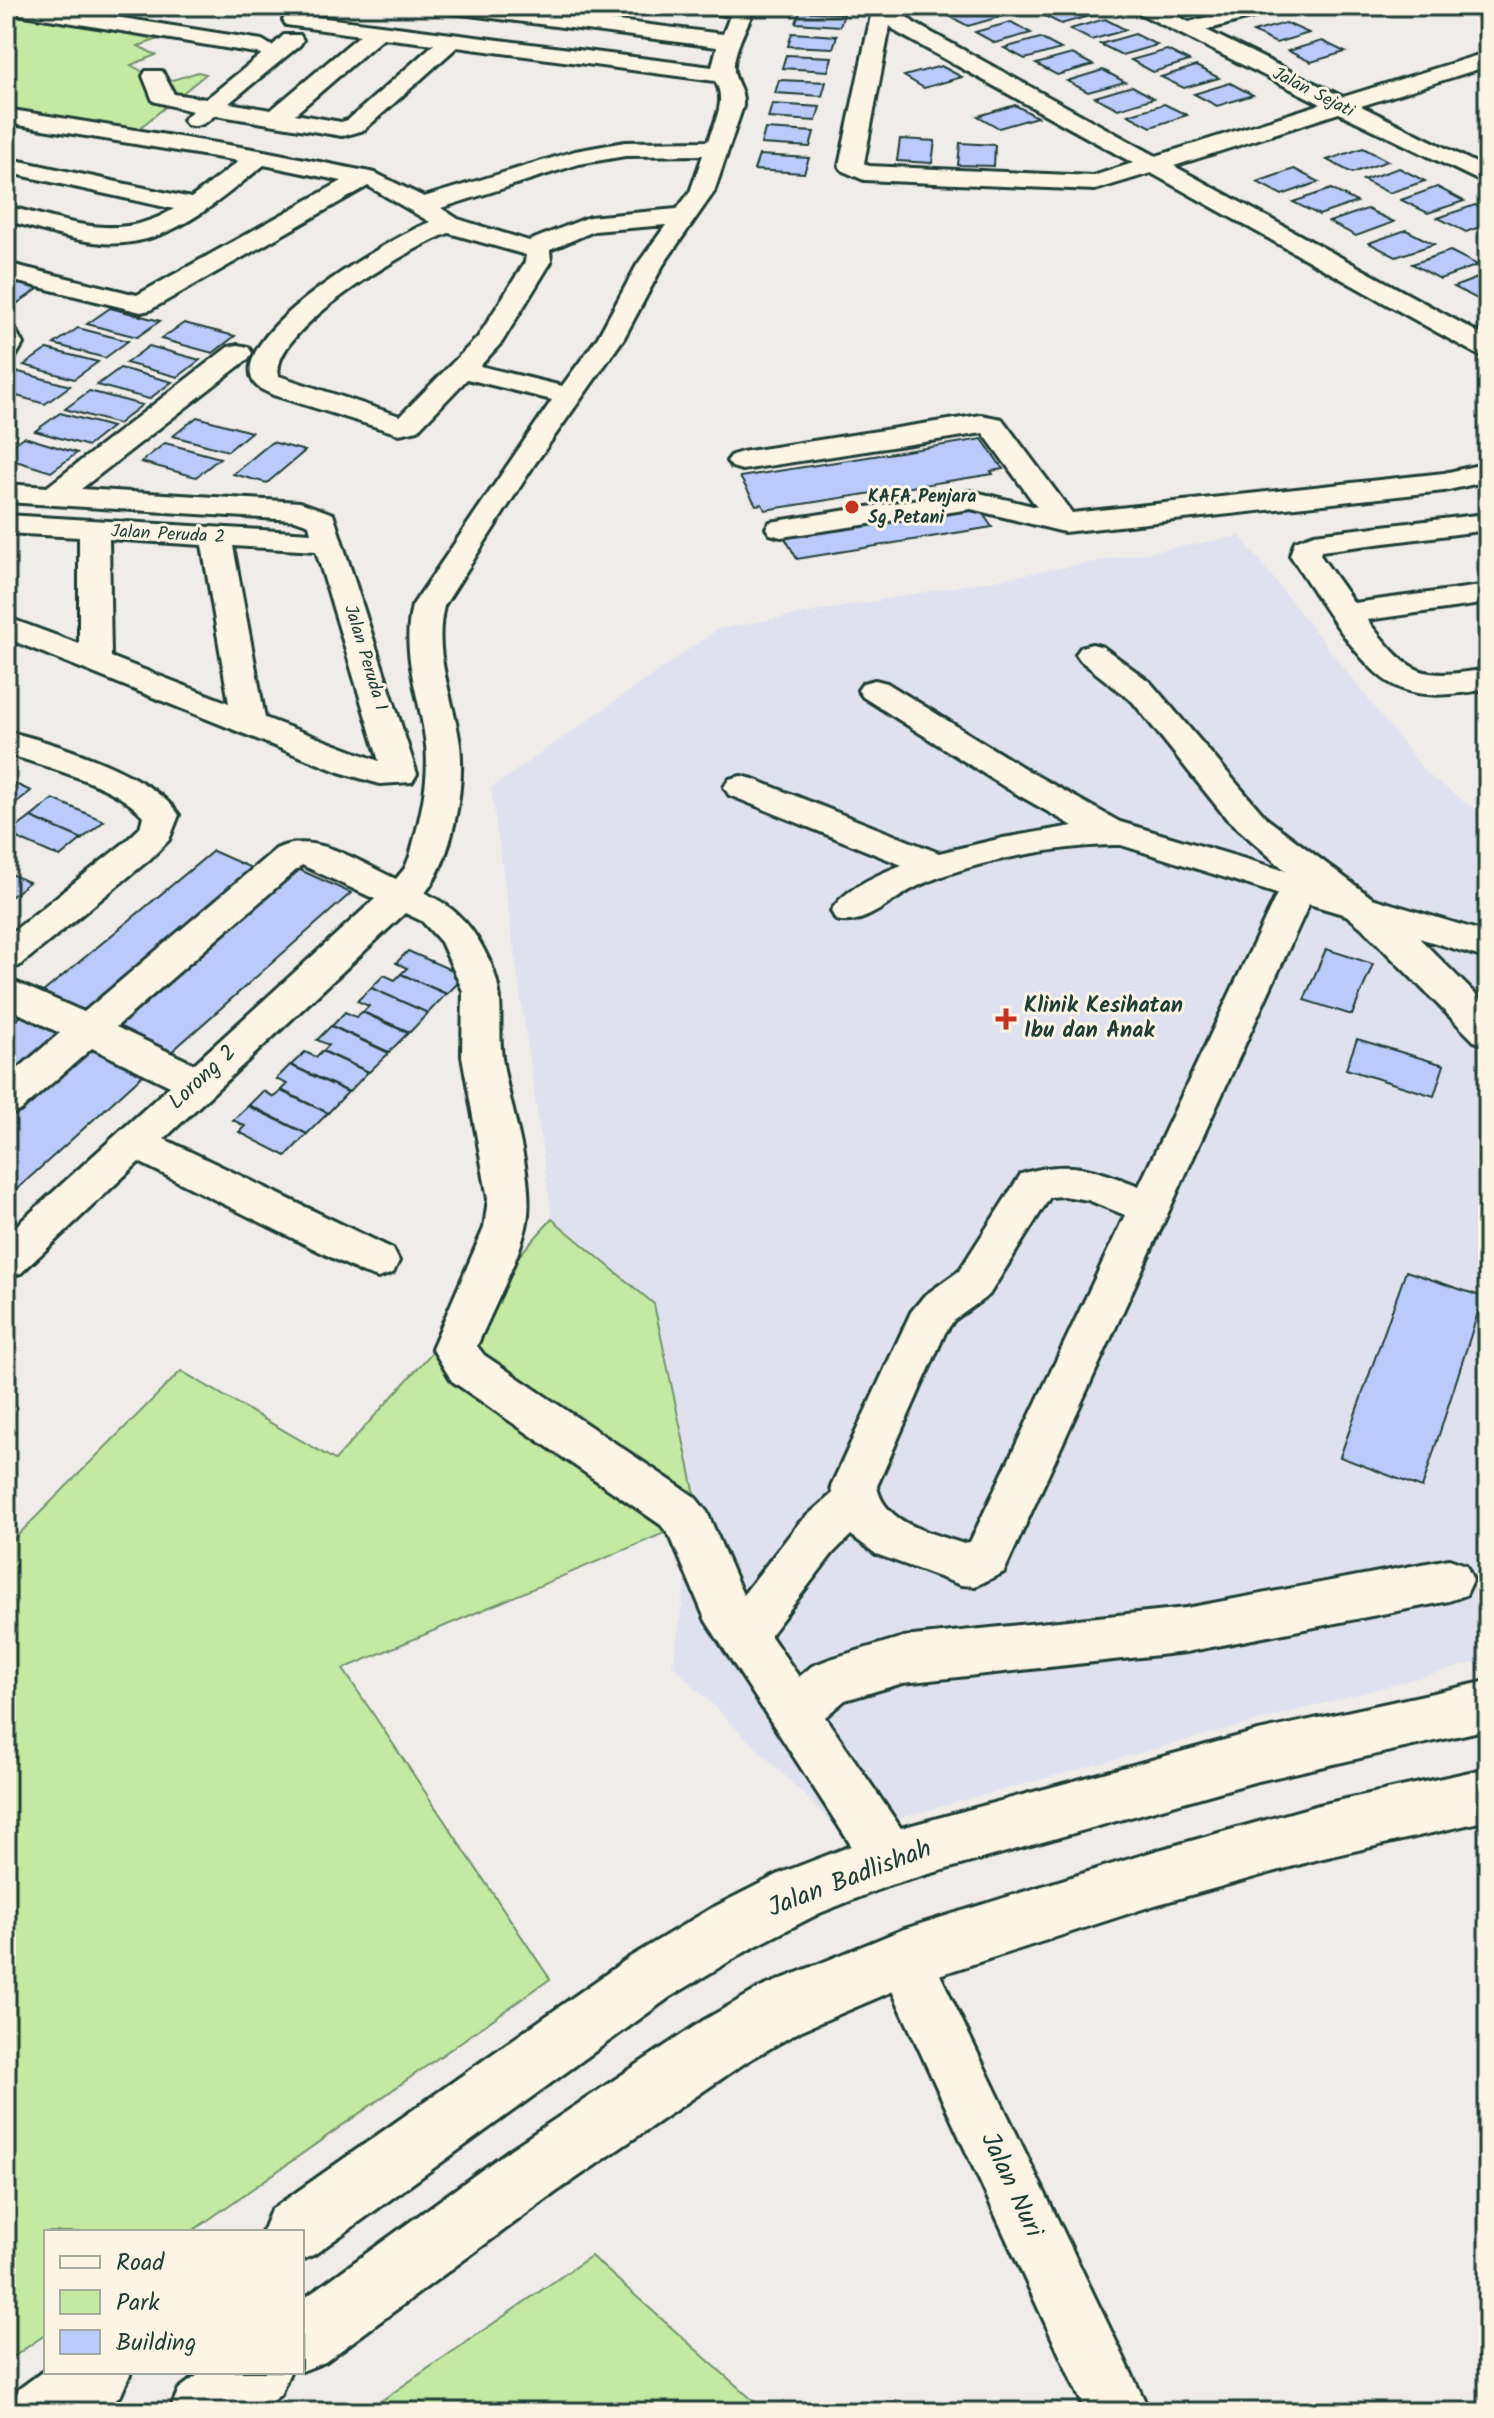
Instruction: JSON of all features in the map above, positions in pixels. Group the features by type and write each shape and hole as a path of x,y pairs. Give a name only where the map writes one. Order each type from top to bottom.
{"main road":[{"name":"Jalan Badlishah","path":"296,2230 650,1977 730,1929 801,1893 890,1858 1254,1757 1488,1705"},
{"path":"304,2338 534,2170 725,2041 781,2009 904,1958 1155,1878 1304,1836 1488,1794"},
{"path":"42,2412 95,2374"},
{"path":"202,2412 254,2374"}],"street":[{"path":"6,6 262,47"},
{"path":"170,142 197,106 262,47 308,17 341,6"},
{"path":"401,35 431,6"},
{"path":"446,6 732,42"},
{"path":"401,896 423,868 444,752 425,673 425,615 459,555 611,338 650,265 702,192 732,106 733,91 723,75 723,60 744,8 703,6"},
{"name":"Jalan Sejati","path":"1140,6 1488,178"},
{"path":"1187,29 1271,6"},
{"path":"1482,6 1488,9"},
{"path":"883,8 906,28 1488,349"},
{"path":"883,8 853,169 864,173 1085,184 1342,108 1488,59"},
{"path":"308,17 377,32 723,75"},
{"path":"142,137 197,106 300,33 308,17"},
{"path":"275,119 377,32"},
{"path":"154,76 161,96 197,106 334,129 353,127 450,42"},
{"path":"6,116 259,157 364,178 383,184 449,224 491,239 533,248 539,253 538,262 488,342 408,424 399,425 283,389 267,381 263,370 251,356"},
{"path":"421,206 528,158 617,150 717,148"},
{"path":"6,213 117,237 154,230 193,206 259,157"},
{"path":"6,165 193,206"},
{"path":"6,271 141,304 364,178"},
{"path":"533,248 589,224 685,216"},
{"path":"6,493 51,498 294,325 368,265 408,241 449,224"},
{"path":"6,337 9,344 6,350"},
{"path":"462,370 568,396"},
{"path":"742,461 981,424 992,425 1064,523"},
{"path":"781,528 971,500 1064,523 1444,482 1488,472"},
{"path":"1444,482 1483,531"},
{"name":"Jalan Peruda 1","path":"51,498 300,511 322,520 400,774 380,773 351,764 249,724"},
{"name":"Jalan Peruda 2","path":"6,524 94,532 329,543"},
{"path":"1483,531 1314,543 1306,547 1305,555 1398,675 1435,684 1488,679"},
{"path":"94,532 95,662"},
{"path":"216,538 249,724"},
{"path":"1348,613 1488,594"},
{"path":"6,627 249,724"},
{"path":"1092,654 1143,693 1185,741 1229,802 1257,830 1310,873 1357,905 1443,984 1488,1031"},
{"path":"875,690 1020,781 1114,834"},
{"path":"6,741 135,791 154,803 161,815 156,832 137,851 6,957"},
{"path":"741,787 935,865"},
{"path":"849,911 876,890 935,865 994,851 1114,834 1138,836 1488,946"},
{"path":"6,1101 86,1029 289,857 299,852 310,854 427,908 445,921 470,960 482,991 482,1056 509,1199 505,1228 454,1348 468,1368 678,1511 690,1527 717,1595 890,1858"},
{"path":"1150,1207 1070,1180 1050,1178 1036,1185 974,1283 939,1308 927,1324 854,1486 854,1503 868,1525 961,1564 976,1565 987,1557 1150,1207 1299,886"},
{"name":"Lorong 2","path":"6,1261 401,896"},
{"path":"6,991 197,1082"},
{"path":"134,1142 378,1261"},
{"path":"742,1634 816,1538 854,1503"},
{"path":"793,1712 830,1682 903,1660 1186,1630 1449,1580"},
{"name":"Jalan Nuri","path":"904,1958 1119,2412"}],"shaded area":[{"name":"Klinik Kesihatan Ibu dan Anak","path":"1240,536 1427,774 1488,819 1488,1659 843,1833 673,1666 697,1503 654,1305 552,1219 491,788 718,629"}],"green space":[{"path":"6,13 168,36 138,46 156,55 131,65 163,83 198,72 206,74 136,131 6,108"},
{"path":"552,1219 654,1304 700,1518 343,1669 550,1979 194,2230 44,2230 44,2335 6,2362 6,1547 181,1371 335,1460"},
{"path":"591,2256 766,2412 365,2412"}],"building":[{"path":"984,6 1003,16 968,26 949,16"},
{"path":"1079,6 1096,14 1061,24 1041,14"},
{"path":"800,11 844,14 840,26 796,23"},
{"path":"1105,19 1126,30 1091,40 1070,29"},
{"path":"1011,22 1031,33 995,43 975,32"},
{"path":"1286,23 1309,33 1276,43 1253,32"},
{"path":"792,33 837,36 833,48 788,46"},
{"path":"1135,34 1157,45 1122,55 1100,44"},
{"path":"1040,38 1061,49 1025,59 1004,48"},
{"path":"1322,41 1345,52 1311,62 1288,51"},
{"path":"1167,50 1189,61 1153,72 1131,60"},
{"path":"1072,54 1093,65 1057,75 1036,64"},
{"path":"786,55 832,57 828,71 782,68"},
{"path":"941,66 962,77 924,88 904,76"},
{"path":"1196,66 1219,78 1184,88 1161,77"},
{"path":"1103,70 1125,82 1088,92 1067,81"},
{"path":"779,80 826,82 822,96 775,93"},
{"path":"1230,83 1253,95 1217,106 1194,94"},
{"path":"1132,86 1154,98 1118,109 1095,97"},
{"path":"772,104 820,107 816,121 768,118"},
{"path":"1164,104 1187,115 1151,127 1128,115"},
{"path":"1015,105 1037,117 999,128 978,116"},
{"path":"765,129 814,132 810,147 761,144"},
{"path":"900,139 935,141 932,163 897,161"},
{"path":"960,143 995,145 994,166 958,165"},
{"path":"1363,148 1388,161 1352,173 1327,160"},
{"path":"759,155 809,158 804,173 754,170"},
{"path":"1399,168 1425,181 1389,193 1363,180"},
{"path":"1294,169 1319,182 1282,195 1257,182"},
{"path":"1437,187 1464,201 1428,213 1401,200"},
{"path":"1331,189 1357,202 1319,215 1293,202"},
{"path":"1475,205 1488,211 1488,224 1466,232 1438,218"},
{"path":"1367,209 1394,222 1356,236 1329,222"},
{"path":"1406,230 1434,244 1396,257 1369,243"},
{"path":"1450,251 1478,265 1440,279 1412,264"},
{"path":"1488,274 1488,300 1483,302 1454,287"},
{"path":"15,277 44,285 6,311 6,283"},
{"path":"110,308 160,321 137,337 87,324"},
{"path":"184,323 235,336 213,353 161,339"},
{"path":"78,328 128,341 105,358 54,344"},
{"path":"149,346 200,360 178,377 126,363"},
{"path":"47,349 98,362 74,379 24,365"},
{"path":"120,368 172,382 149,399 97,385"},
{"path":"19,372 70,386 45,404 6,393 6,381"},
{"path":"89,391 142,405 118,424 65,409"},
{"path":"60,413 112,427 88,446 35,431"},
{"path":"197,417 251,432 228,451 173,436"},
{"path":"24,437 77,453 51,472 6,458 6,450"},
{"path":"982,439 1003,469 991,471 993,474 765,510 762,504 756,505 740,477"},
{"path":"272,442 305,451 267,483 233,474"},
{"path":"165,443 220,458 196,477 141,462"},
{"path":"978,507 992,527 797,559 785,538"},
{"path":"6,780 31,791 9,808 6,807"},
{"path":"53,799 104,821 82,839 31,817"},
{"path":"31,817 82,839 60,857 8,834"},
{"path":"213,851 265,874 96,1018 43,992"},
{"path":"298,869 351,893 169,1054 114,1027"},
{"path":"6,872 29,882 6,901"},
{"path":"1326,949 1373,964 1352,1015 1304,1000"},
{"path":"408,951 465,976 447,994 401,974 407,968 396,963"},
{"path":"401,974 446,994 428,1013 371,988 384,975 395,980"},
{"path":"371,988 428,1013 410,1032 363,1012 369,1006 357,1001"},
{"path":"29,1009 77,1033 6,1095 6,1029"},
{"path":"345,1012 356,1017 362,1012 408,1033 389,1052 332,1026"},
{"path":"331,1026 389,1053 369,1072 323,1051 329,1045 317,1040"},
{"path":"1357,1039 1444,1065 1434,1096 1346,1069"},
{"path":"92,1046 146,1072 6,1199 6,1122"},
{"path":"322,1051 368,1072 349,1092 291,1065 305,1052 316,1057"},
{"path":"290,1065 348,1092 328,1113 281,1090 287,1084 276,1079"},
{"path":"263,1091 274,1097 281,1091 328,1113 307,1134 249,1105"},
{"path":"248,1106 307,1134 286,1156 239,1132 245,1126 233,1120"},
{"path":"1406,1271 1483,1297 1422,1488 1340,1457"}],"place":[{"name":"KAFA Penjara Sg Petani","path":"852,507"},
{"name":"Klinik Kesihatan Ibu dan Anak","path":"1006,1019"}]}
